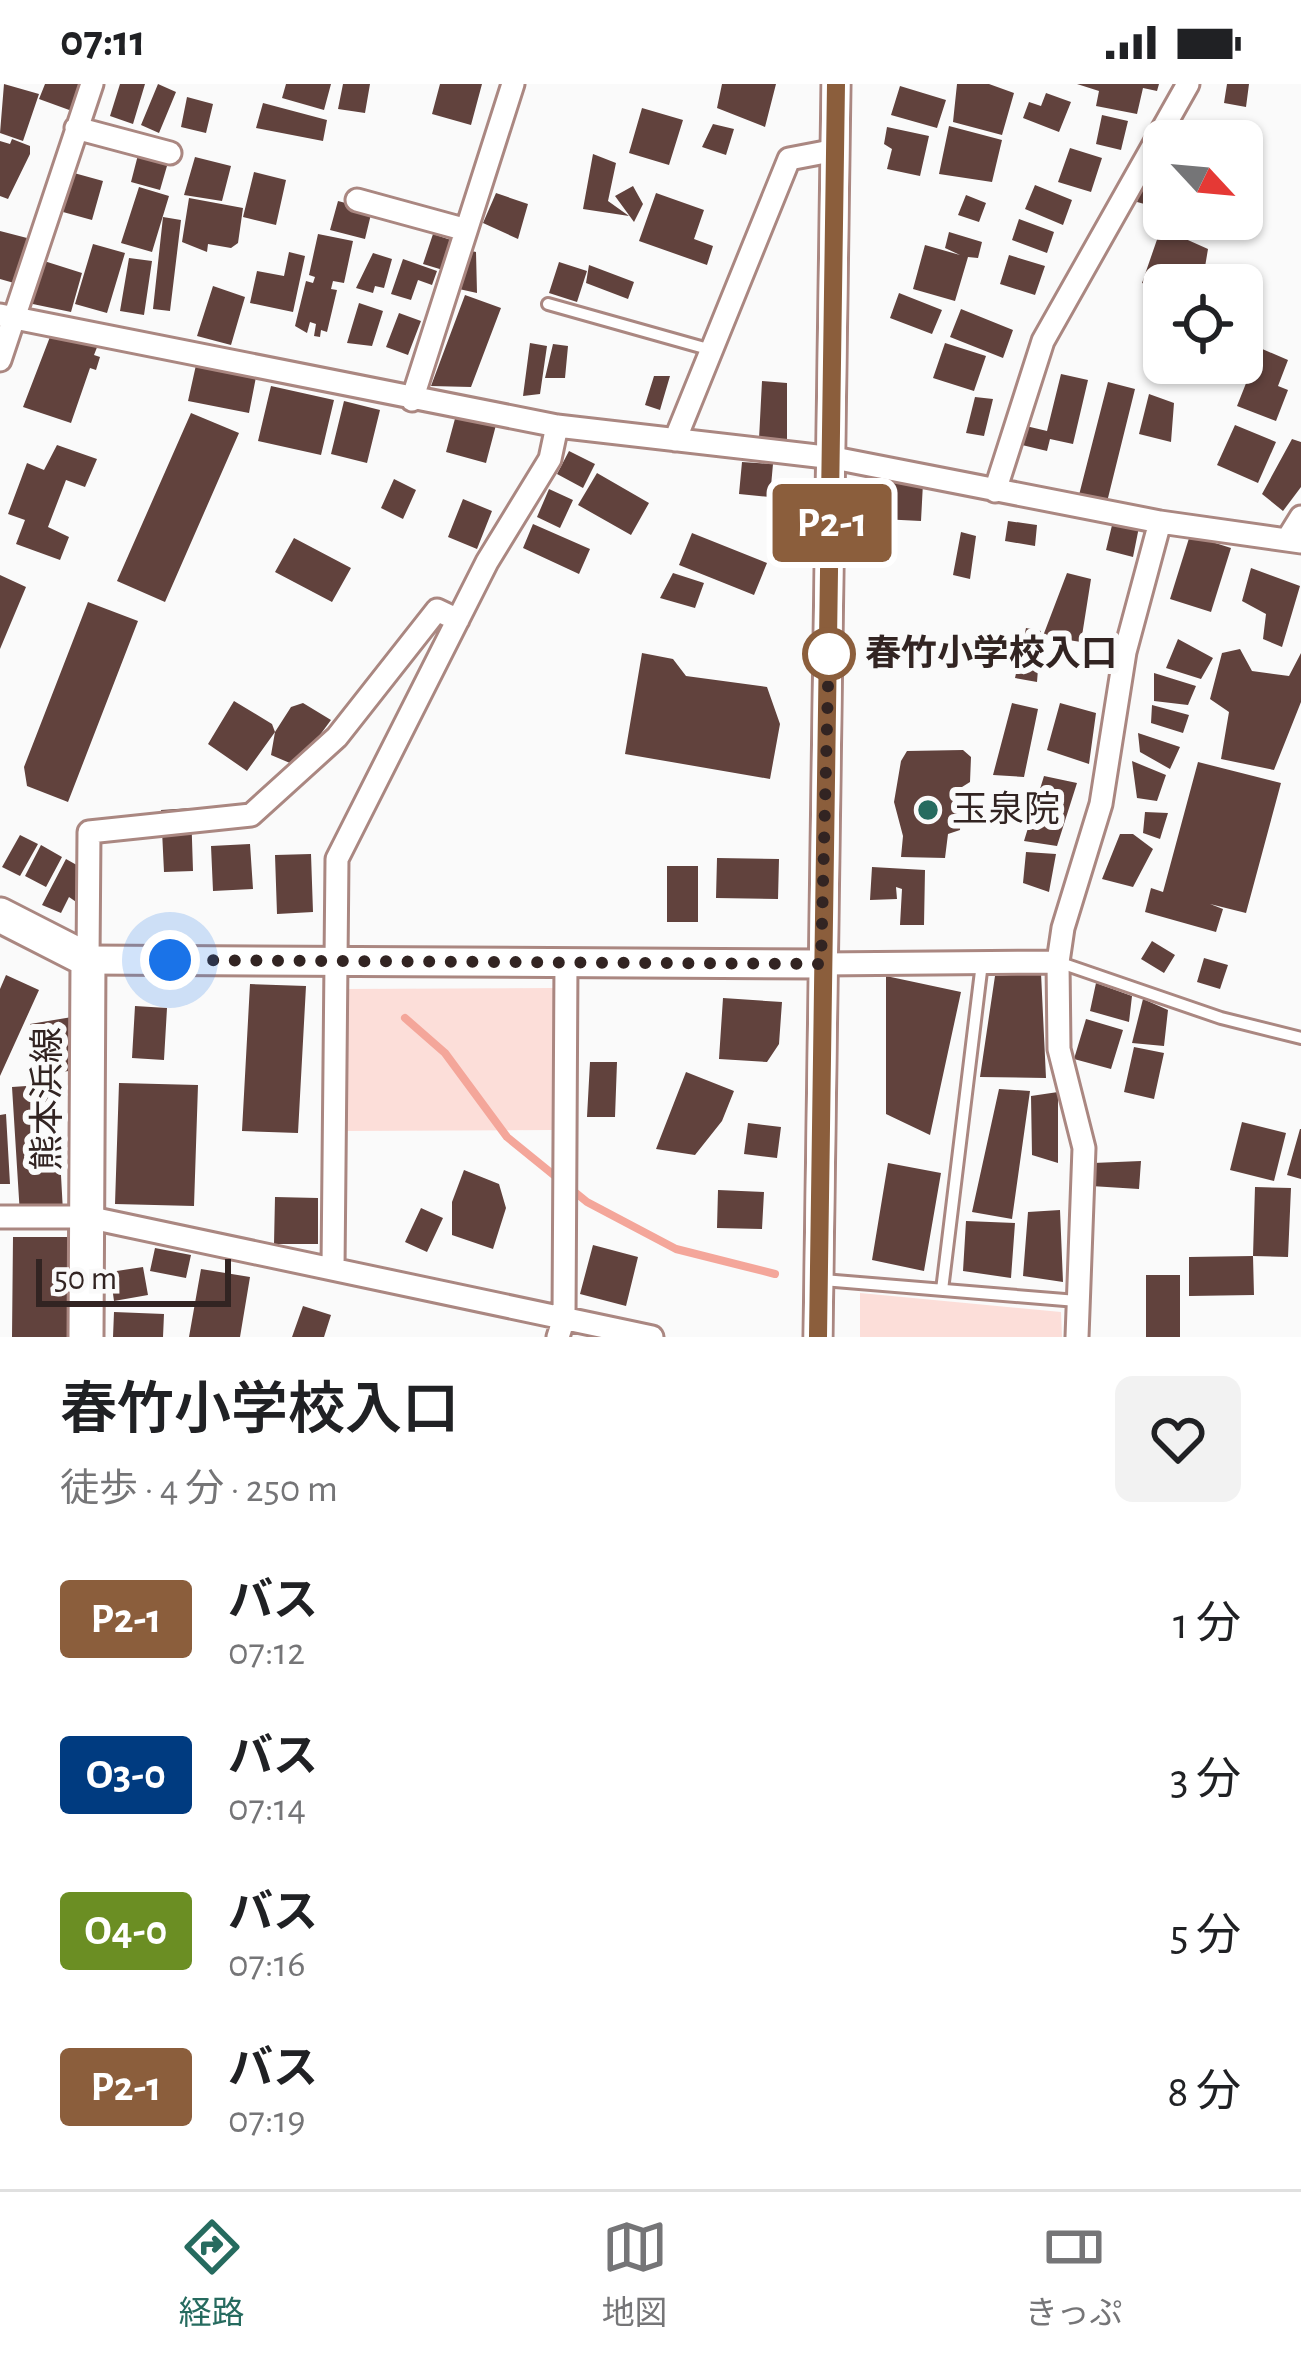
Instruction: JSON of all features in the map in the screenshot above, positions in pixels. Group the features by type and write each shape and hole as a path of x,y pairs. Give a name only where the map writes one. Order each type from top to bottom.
{"main road":[{"path":"0,915 88,961"},
{"name":"熊本浜線","path":"86,1337 88,961"}],"street":[{"path":"0,361 7,316 92,84"},
{"path":"412,400 513,84"},
{"path":"818,1337 836,84"},
{"path":"995,491 1043,341 1187,84"},
{"path":"76,128 170,153"},
{"path":"675,440 708,349 789,159 836,151"},
{"path":"357,200 464,229"},
{"path":"7,316 557,426 834,458 1160,522 1294,540 1301,518"},
{"path":"333,1268 333,958 338,859 458,620 550,459 557,426"},
{"path":"1077,1337 1084,1148 1058,1049 1058,962 1063,928 1101,804 1125,652 1160,522"},
{"path":"458,620 437,610 337,737 251,815 89,832 88,961 1058,962"},
{"path":"561,1327 568,1165 566,962"},
{"path":"0,1217 87,1216 333,1268 561,1327 652,1337"}],"lane":[{"path":"548,304 708,349"},
{"path":"1058,962 1221,1018 1301,1038"},
{"path":"942,1290 982,963"},
{"path":"818,1280 1077,1301"}],"shaded area":[{"path":"553,988 553,1130 341,1131 341,989"},
{"path":"860,1293 1061,1312 1062,1337 860,1337"}],"building":[{"path":"4,84 39,94 23,141 0,133"},
{"path":"45,84 81,84 72,111 39,99"},
{"path":"120,84 145,84 133,124 110,116"},
{"path":"158,84 176,92 159,133 141,125"},
{"path":"286,84 331,84 324,110 282,98"},
{"path":"343,84 370,84 365,113 338,109"},
{"path":"440,84 482,84 471,125 432,114"},
{"path":"722,84 776,84 765,127 717,108"},
{"path":"957,84 989,84 1014,93 1002,135 953,122"},
{"path":"1077,84 1159,84 1157,91 1143,88 1137,114 1096,106 1099,91"},
{"path":"1227,84 1249,84 1246,107 1224,103"},
{"path":"900,86 946,100 937,128 891,115"},
{"path":"1046,93 1071,102 1059,132 1023,118 1029,102 1041,106"},
{"path":"187,97 213,104 206,133 181,127"},
{"path":"263,103 327,120 323,141 256,128"},
{"path":"642,108 683,120 669,165 629,153"},
{"path":"1102,115 1128,121 1121,150 1096,144"},
{"path":"713,124 734,129 726,155 702,147"},
{"path":"949,126 1002,140 992,182 939,174"},
{"path":"887,127 929,136 920,176 887,169 892,149 884,144"},
{"path":"12,139 30,146 30,154 8,199 0,196 0,141 10,144"},
{"path":"1070,148 1102,158 1091,192 1058,182"},
{"path":"139,151 169,159 160,190 131,182"},
{"path":"593,154 616,163 608,201 629,216 583,209"},
{"path":"195,157 231,166 222,201 184,195"},
{"path":"254,172 286,180 276,225 243,217"},
{"path":"74,173 103,181 92,220 63,212"},
{"path":"1035,185 1072,200 1063,225 1025,209"},
{"path":"633,186 643,204 634,222 615,196"},
{"path":"139,187 169,196 152,252 121,243"},
{"path":"496,193 528,204 518,239 483,223"},
{"path":"656,193 704,210 694,239 713,246 707,265 639,241"},
{"path":"966,195 986,203 979,222 958,215"},
{"path":"189,198 243,208 238,243 231,248 208,244 207,252 182,242"},
{"path":"338,201 372,210 365,239 330,230"},
{"path":"163,217 181,220 170,311 153,309"},
{"path":"1019,219 1054,232 1047,253 1012,240"},
{"path":"0,231 27,238 14,283 0,279"},
{"path":"949,232 982,242 978,258 968,257 955,301 913,289 925,245 960,255 945,248"},
{"path":"318,234 353,241 344,283 333,281 331,289 337,290 327,332 321,330 320,337 314,336 316,324 310,322 307,333 295,326 306,281 313,283 315,277 309,275"},
{"path":"433,234 454,241 443,270 423,264"},
{"path":"1157,240 1188,240 1208,249 1206,264 1149,264"},
{"path":"93,244 125,253 107,313 75,304"},
{"path":"467,250 476,252 477,293 459,289"},
{"path":"289,252 305,256 293,312 250,303 257,271 284,276"},
{"path":"373,253 392,259 384,288 375,286 373,293 356,288"},
{"path":"1009,255 1045,266 1035,295 1000,284"},
{"path":"129,258 152,261 144,315 120,311"},
{"path":"403,259 437,271 432,285 418,280 411,300 391,294"},
{"path":"41,260 82,273 71,312 28,303"},
{"path":"559,262 587,271 577,302 549,293"},
{"path":"589,265 634,282 628,299 586,283"},
{"path":"213,286 245,297 231,345 197,336"},
{"path":"899,293 942,310 932,334 890,318"},
{"path":"465,295 501,308 471,387 431,386"},
{"path":"359,303 383,311 372,346 347,343"},
{"path":"961,309 1013,330 1003,358 950,337"},
{"path":"399,313 421,321 408,355 386,347"},
{"path":"58,316 103,332 94,355 100,357 96,370 90,368 71,423 23,407"},
{"path":"530,343 547,346 540,394 523,396"},
{"path":"945,343 986,356 974,391 933,378"},
{"path":"553,344 568,346 565,378 545,378"},
{"path":"1263,349 1288,360 1278,386 1288,390 1276,421 1237,406 1246,384 1263,384"},
{"path":"196,365 256,377 249,413 188,401"},
{"path":"1061,374 1088,380 1073,444 1050,439 1047,451 1022,445 1026,426 1047,431"},
{"path":"654,376 670,376 660,410 645,405"},
{"path":"762,381 787,383 787,440 759,439"},
{"path":"1108,382 1135,389 1107,502 1079,495"},
{"path":"271,386 334,400 321,455 258,441"},
{"path":"1149,394 1174,403 1171,442 1139,434"},
{"path":"975,397 993,399 984,436 966,433"},
{"path":"344,401 380,410 367,463 331,454"},
{"path":"191,413 239,433 165,602 117,581"},
{"path":"456,415 496,425 486,463 446,452"},
{"path":"1235,425 1276,442 1258,483 1217,465"},
{"path":"1292,439 1301,442 1301,487 1283,511 1262,494"},
{"path":"57,445 97,459 85,487 66,480 48,527 69,537 60,560 16,544 25,520 8,514 27,463 44,470"},
{"path":"569,451 595,464 583,488 557,474"},
{"path":"742,462 773,464 770,497 739,494"},
{"path":"597,473 649,503 631,535 578,505"},
{"path":"878,473 923,483 921,521 881,519"},
{"path":"394,479 416,490 403,519 381,508"},
{"path":"549,489 573,500 560,528 537,517"},
{"path":"463,499 492,511 477,549 448,537"},
{"path":"1114,517 1140,522 1133,557 1106,550"},
{"path":"1008,521 1037,525 1035,546 1005,541"},
{"path":"533,524 590,549 579,574 523,548"},
{"path":"961,532 976,536 970,579 953,575"},
{"path":"692,533 767,563 754,595 679,565"},
{"path":"1190,535 1231,548 1211,612 1170,599"},
{"path":"294,538 351,568 332,602 275,572"},
{"path":"1251,568 1300,586 1282,647 1263,639 1266,614 1242,601"},
{"path":"673,573 704,583 695,608 660,598"},
{"path":"1067,573 1091,579 1081,642 1043,636"},
{"path":"0,575 26,587 0,649"},
{"path":"88,602 138,621 68,802 27,786 24,767"},
{"path":"1026,628 1041,631 1037,682 1015,678"},
{"path":"1178,639 1213,658 1201,679 1166,668"},
{"path":"1240,649 1252,671 1289,676 1301,653 1301,702 1274,770 1221,759 1229,712 1210,699 1222,653"},
{"path":"642,653 673,659 686,676 767,687 780,724 770,779 625,754"},
{"path":"1154,673 1196,686 1188,705 1154,701"},
{"path":"234,701 272,724 275,732 247,771 208,744"},
{"path":"303,703 331,720 297,766 271,755 275,732 291,707"},
{"path":"1012,703 1038,709 1024,777 993,775"},
{"path":"1060,703 1096,713 1089,764 1047,750"},
{"path":"1152,705 1189,715 1183,733 1151,723"},
{"path":"1138,733 1180,747 1170,769 1140,752"},
{"name":"玉泉院","path":"963,750 971,757 970,782 962,787 960,830 948,834 945,858 901,857 903,836 894,802 901,761 907,751"},
{"path":"1132,761 1166,775 1157,801 1137,798"},
{"path":"1198,762 1281,783 1246,913 1210,904 1223,909 1216,932 1145,912 1151,888 1163,892"},
{"path":"1044,776 1077,783 1057,846 1024,841"},
{"path":"191,808 193,871 164,872 161,810"},
{"path":"1145,812 1168,813 1160,839 1143,833"},
{"path":"1120,834 1133,834 1153,849 1133,887 1102,879"},
{"path":"20,835 38,844 20,876 2,867"},
{"path":"250,844 253,889 213,891 211,846"},
{"path":"41,845 62,857 46,887 25,876"},
{"path":"1026,852 1056,854 1049,892 1023,883"},
{"path":"311,854 313,912 277,914 275,855"},
{"path":"717,858 779,859 778,899 716,898"},
{"path":"66,859 82,868 82,906 69,897 61,913 42,905"},
{"path":"667,866 698,866 698,922 667,922"},
{"path":"872,867 925,870 924,925 900,925 902,889 896,887 897,899 870,900"},
{"path":"1152,941 1175,955 1164,973 1141,959"},
{"path":"1204,958 1228,965 1220,989 1197,982"},
{"path":"1041,973 1046,1078 980,1077 995,976"},
{"path":"6,975 39,990 0,1076 0,989"},
{"path":"886,976 961,992 930,1135 886,1114"},
{"path":"1096,983 1132,996 1129,1022 1090,1011"},
{"path":"250,984 306,986 298,1133 242,1131"},
{"path":"723,998 782,1002 779,1044 767,1062 719,1059"},
{"path":"1143,999 1168,1010 1164,1046 1132,1043"},
{"path":"135,1006 167,1008 164,1060 132,1058"},
{"path":"72,1017 80,1069 39,1076 30,1024"},
{"path":"1086,1019 1123,1030 1111,1069 1074,1059"},
{"path":"1134,1047 1164,1053 1154,1099 1124,1092"},
{"path":"590,1062 617,1062 615,1117 587,1117"},
{"path":"686,1072 734,1091 722,1121 695,1155 656,1149"},
{"path":"119,1083 198,1085 194,1206 115,1204"},
{"path":"56,1084 63,1212 20,1215 12,1087"},
{"path":"999,1089 1030,1091 1012,1219 972,1212"},
{"path":"1058,1092 1058,1163 1032,1155 1031,1096"},
{"path":"6,1114 10,1184 0,1184 0,1115"},
{"path":"1242,1122 1286,1133 1274,1181 1230,1170"},
{"path":"748,1123 781,1127 777,1158 744,1154"},
{"path":"1301,1129 1301,1179 1287,1175"},
{"path":"1141,1161 1139,1189 1091,1186 1093,1163"},
{"path":"888,1163 941,1173 924,1271 872,1260"},
{"path":"464,1170 499,1184 506,1208 493,1249 452,1235 452,1202"},
{"path":"1255,1187 1291,1188 1288,1257 1253,1256"},
{"path":"718,1190 764,1192 762,1229 717,1228"},
{"path":"275,1197 318,1198 318,1244 274,1244"},
{"path":"421,1208 443,1218 427,1252 405,1242"},
{"path":"1060,1210 1063,1282 1023,1276 1028,1212"},
{"path":"966,1221 1015,1223 1011,1278 963,1271"},
{"path":"13,1237 70,1237 68,1337 12,1337"},
{"path":"593,1245 638,1257 626,1306 580,1294"},
{"path":"155,1248 191,1255 186,1278 150,1271"},
{"path":"1253,1256 1254,1295 1189,1296 1189,1257"},
{"path":"143,1267 148,1295 114,1301 110,1272"},
{"path":"201,1269 250,1277 240,1337 189,1337"},
{"path":"1146,1275 1180,1275 1180,1337 1146,1337"},
{"path":"303,1306 331,1315 324,1337 292,1337"},
{"path":"114,1312 164,1314 163,1337 113,1337"}],"waterway":[{"path":"405,1018 445,1053 507,1137 587,1202 676,1249 775,1274"}],"bus line":[{"name":"P2-1","path":"818,1337 836,84"}],"place":[{"name":"春竹小学校入口","path":"829,654"},
{"name":"玉泉院","path":"928,810"}],"route":[{"path":"170,960 821,964 829,646 829,654"}]}
